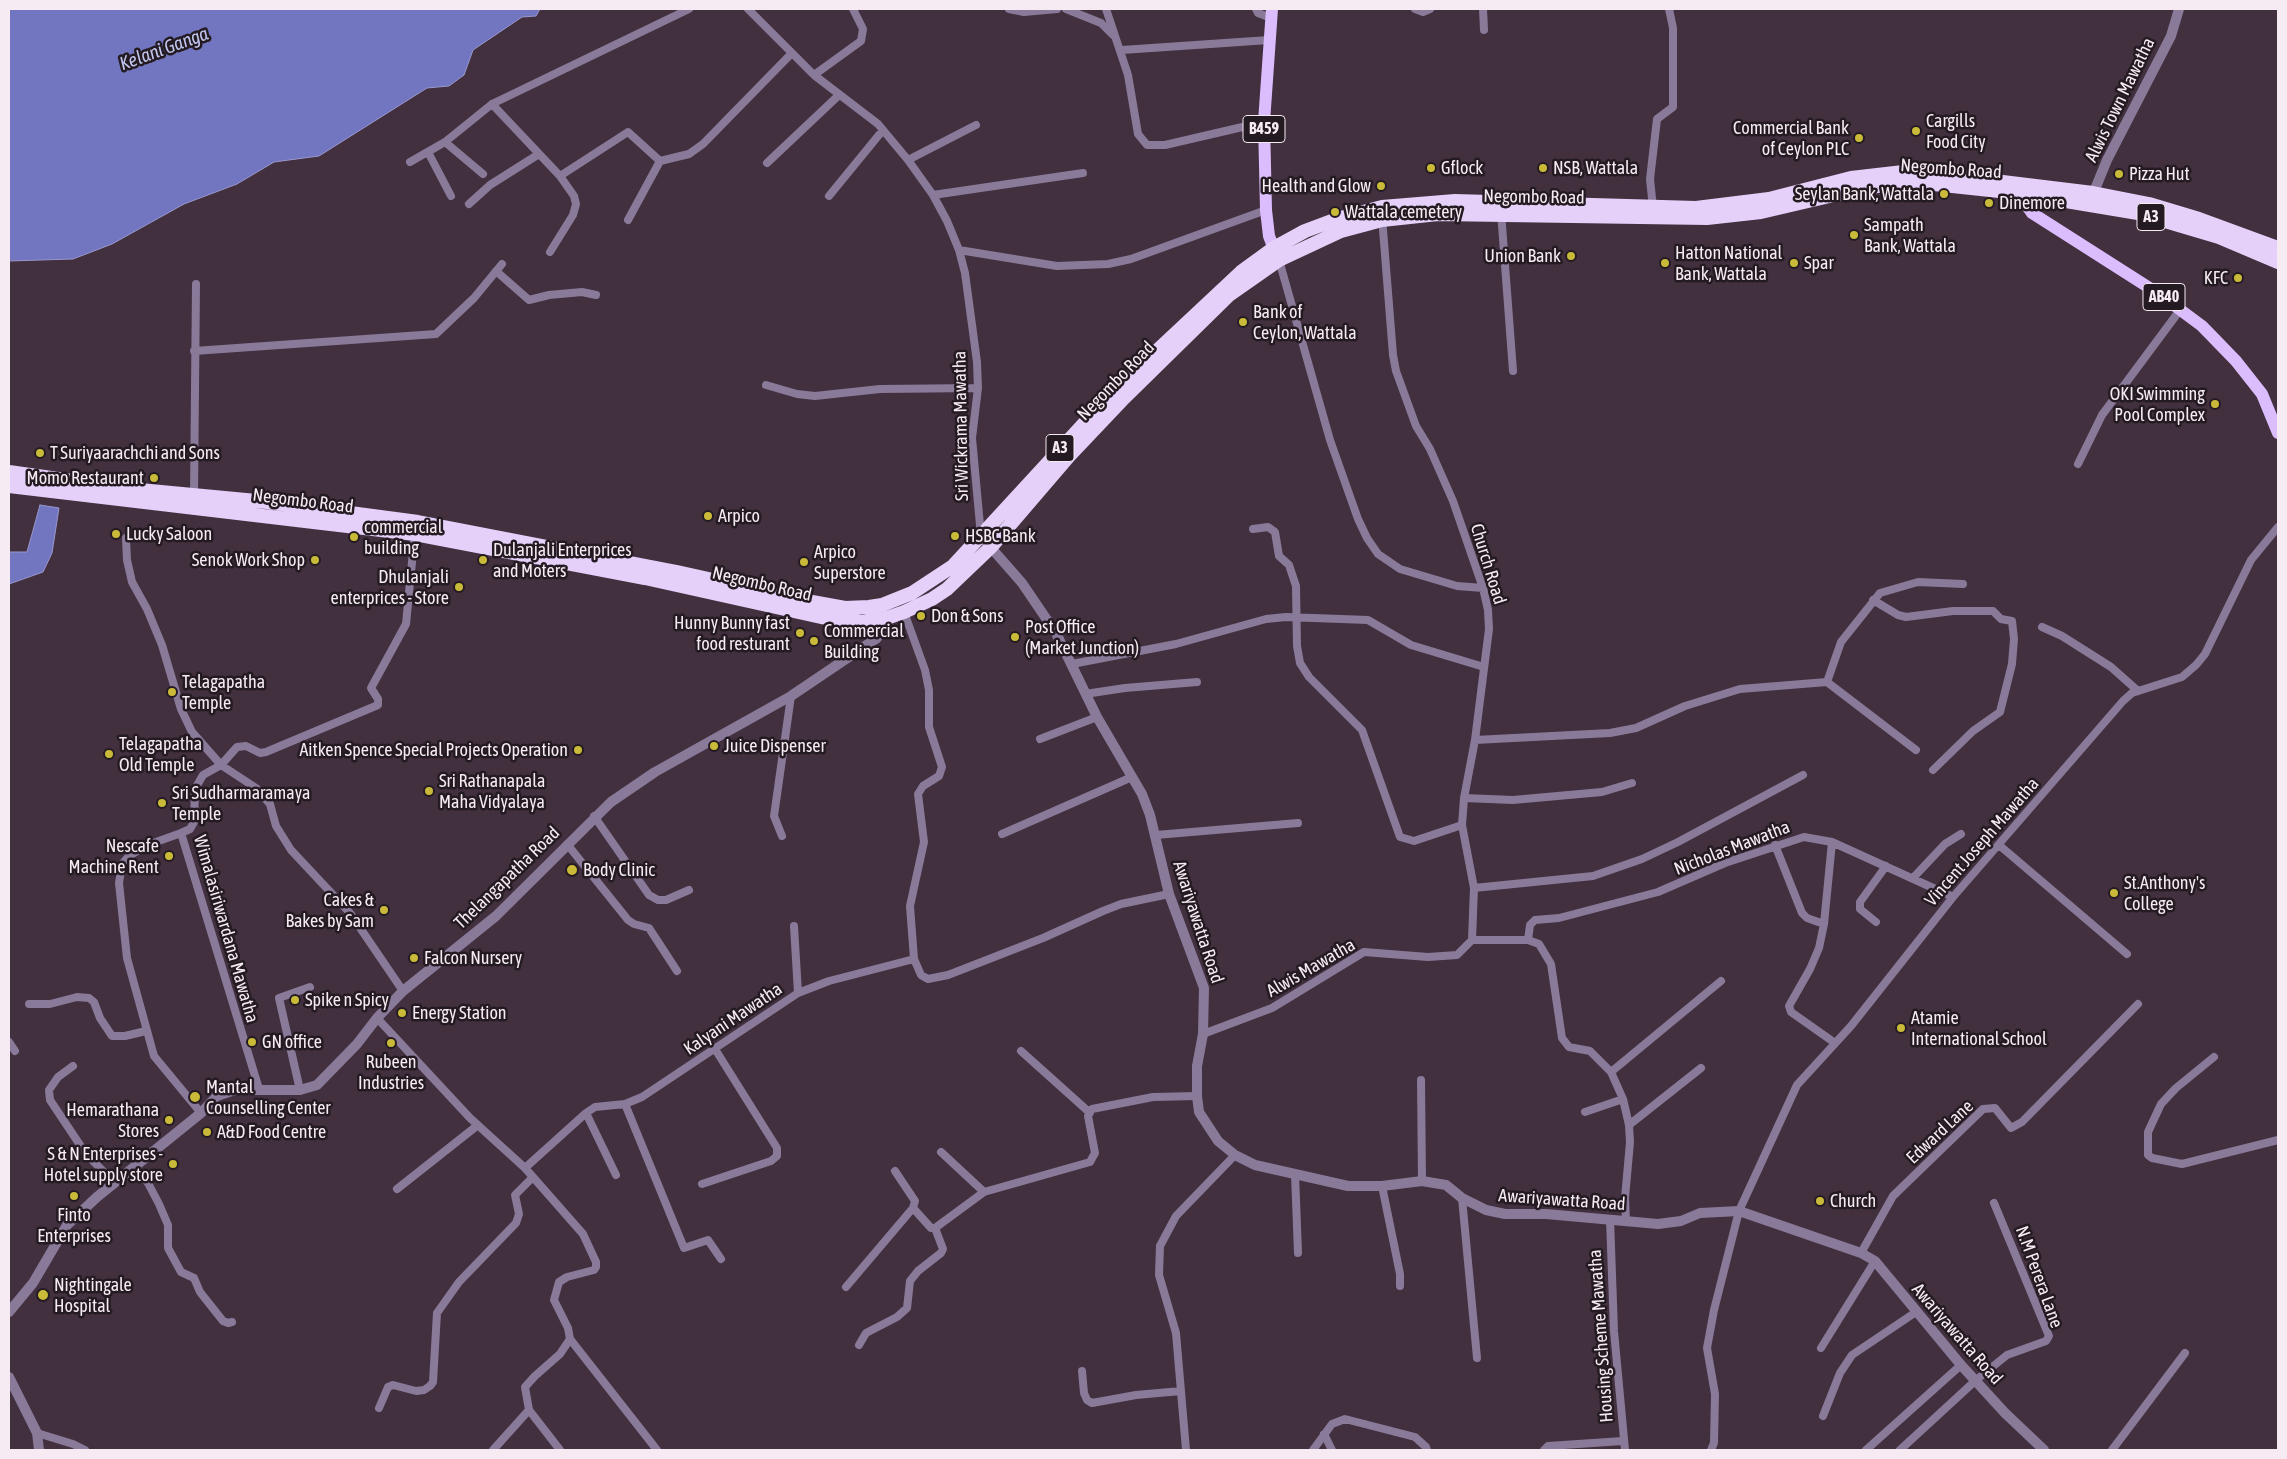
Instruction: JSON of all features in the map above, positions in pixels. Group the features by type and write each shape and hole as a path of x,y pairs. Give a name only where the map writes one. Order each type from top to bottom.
{"highway":[{"name":"Negombo Road","path":"883,612 904,612 932,599 947,589 986,542 1124,398 1229,295 1276,254 1382,214 1438,214 1500,209 1724,206 1769,199 1851,178 1904,172 2091,199 2149,204 2199,219 2278,248"},
{"name":"Negombo Road","path":"1500,209 1707,218 1761,212 1868,187 1895,183 1915,182 2018,188"},
{"name":"Negombo Road","path":"2091,199 2219,237 2278,262"},
{"name":"Negombo Road","path":"9,472 129,489 194,495 416,528 828,618 862,622 883,612 939,577 986,542"},
{"name":"Negombo Road","path":"9,486 416,528"}],"main road":[{"name":"B459","path":"1271,13 1264,122 1267,224 1276,254"},
{"name":"AB40","path":"2018,188 2032,213 2114,264 2202,326 2236,360 2262,394 2278,433"}],"street":[{"path":"410,162 445,142 492,104 690,9"},
{"name":"Sri Wickrama Mawatha","path":"748,9 814,75 883,130 908,160 933,195 959,250 965,273 978,388 972,438 986,542"},
{"path":"814,75 861,41 864,35 863,29 853,9"},
{"path":"1009,9 1024,12 1057,9"},
{"path":"1066,9 1101,23 1116,38"},
{"path":"1106,9 1122,50 1136,126 1142,140 1147,145 1165,145 1264,122"},
{"path":"1256,9 1258,13 1271,13"},
{"path":"1414,9 1423,12 1430,9"},
{"path":"1483,9 1484,30"},
{"path":"1653,208 1650,179 1657,119 1673,107 1673,28 1669,9"},
{"name":"Alwis Town Mawatha","path":"2091,199 2171,36 2179,9"},
{"path":"1122,50 1269,40"},
{"path":"628,220 660,161 689,154 704,144 791,54"},
{"path":"767,163 839,95"},
{"path":"492,104 560,176 574,196 576,204 573,215 550,252"},
{"path":"908,160 976,125"},
{"path":"829,196 883,130"},
{"path":"560,176 628,132 660,161"},
{"path":"445,142 483,174"},
{"path":"428,152 452,196"},
{"path":"469,204 490,185 539,154"},
{"path":"933,195 1083,173"},
{"path":"1500,209 1513,371"},
{"path":"959,250 1057,266 1108,264 1131,259 1266,210"},
{"name":"Church Road","path":"1382,214 1393,355 1396,371 1413,418 1452,502 1483,588 1489,629 1475,740 1464,798 1462,826 1474,888 1472,940"},
{"path":"1276,254 1333,448 1358,519 1367,538 1378,554 1400,569 1456,586 1483,588"},
{"path":"194,351 436,334 474,298 502,264"},
{"path":"496,271 529,300 549,294 582,292 596,295"},
{"path":"194,495 196,284"},
{"path":"2078,464 2102,415 2180,310"},
{"path":"766,385 797,394 815,396 880,388 978,388"},
{"name":"Vincent Joseph Mawatha","path":"1711,1450 1714,1443 1715,1394 1707,1348 1714,1310 1739,1211 1798,1085 1835,1043 1953,897 2122,701 2138,691 2182,677 2196,665 2205,654 2251,560 2278,527"},
{"path":"221,765 237,747 246,746 260,753 266,752 378,705 378,699 371,688 406,624 416,528"},
{"path":"1253,529 1268,528 1275,532 1279,556 1289,565 1296,586 1297,646 1300,663 1310,677 1362,730 1400,837 1414,841 1462,826"},
{"path":"126,538 127,560 132,582 147,609 162,644 181,709 192,732 221,765 256,788 270,804 276,826 291,850 350,913 403,991"},
{"name":"Awariyawatta Road","path":"986,542 1022,583 1056,633 1097,717 1142,794 1156,835 1169,894 1204,988 1203,1034 1197,1066 1197,1096 1199,1112 1207,1127 1218,1141 1235,1155 1255,1165 1348,1186 1382,1186 1422,1181 1446,1185 1462,1198 1486,1210 1505,1214 1546,1214 1658,1224 1681,1221 1700,1213 1739,1211 1861,1253 1875,1261 1975,1381 2042,1450"},
{"path":"1827,682 1841,642 1880,593 1918,582 1962,584"},
{"path":"1873,600 1898,615 1906,617 1972,610 1993,611 2001,619 2012,621 2014,639 2012,664 2000,712 1973,731 1933,770"},
{"name":"Thelangapatha Road","path":"9,1312 33,1283 67,1225 114,1182 201,1113 217,1096 227,1091 259,1089 300,1090 317,1085 357,1044 403,991 496,916 594,816 654,772 791,696 877,638 884,630 883,612"},
{"path":"904,612 925,670 930,690 929,727 942,767 939,776 923,786 918,794 924,842 910,906 914,958 921,975 928,979 948,975 1043,938 1103,910 1121,904 1169,894"},
{"path":"1072,664 1176,644 1266,619 1297,618 1368,620 1411,645 1484,667"},
{"path":"2042,627 2062,636 2111,667 2138,691"},
{"path":"1085,694 1125,688 1197,682"},
{"path":"1475,740 1610,733 1636,728 1692,703 1740,689 1827,682 1916,750"},
{"path":"782,836 774,816 791,696"},
{"path":"1040,739 1097,717"},
{"name":"Wimalasiriwardana Mawatha","path":"221,765 203,775 195,789 194,822 190,829 181,832 259,1089"},
{"path":"1474,888 1593,876 1642,859 1803,775"},
{"path":"1002,834 1132,777"},
{"path":"1464,798 1513,800 1602,792 1632,783"},
{"path":"594,816 649,894 658,900 666,900 689,890"},
{"path":"1156,835 1298,824"},
{"path":"181,832 145,846 128,857 122,864 119,883 127,958 154,1056 201,1113"},
{"path":"1913,878 1945,844 1961,834"},
{"name":"Nicholas Mawatha","path":"1528,940 1530,925 1535,920 1559,918 1658,892 1725,863 1804,837 1832,842 1953,897"},
{"path":"1832,842 1824,924 1819,948 1810,969 1789,1006 1791,1012 1835,1043"},
{"path":"567,844 628,920 634,924 649,928 677,971"},
{"path":"1776,845 1802,913 1807,918 1824,924"},
{"path":"1999,845 2126,954"},
{"path":"1876,922 1860,909 1860,902 1886,866"},
{"path":"794,926 798,994"},
{"path":"1472,940 1528,940 1539,944 1551,964 1562,1038 1569,1047 1590,1051 1611,1072 1623,1099 1629,1125 1626,1221"},
{"name":"Alwis Mawatha","path":"1203,1034 1272,1008 1364,952 1428,957 1457,954 1472,940"},
{"name":"Kalyani Mawatha","path":"525,1168 595,1107 624,1104 642,1097 798,994 828,981 914,958"},
{"path":"1611,1072 1722,981"},
{"path":"300,1090 279,998 310,987"},
{"path":"29,1004 50,1004 77,997 89,998 94,1002 104,1025 112,1036 125,1036 146,1031"},
{"name":"Edward Lane","path":"1861,1253 1892,1196 1983,1109 1995,1108 2011,1128 2022,1122 2138,1004"},
{"path":"378,1018 478,1125 525,1168 583,1234 596,1262 594,1270 567,1277 559,1282 554,1300 568,1328 570,1339 657,1450"},
{"path":"9,1042 15,1051"},
{"path":"702,1184 771,1162 777,1156 777,1148 715,1049"},
{"path":"935,1228 984,1192 1090,1162 1095,1153 1089,1112 1021,1051"},
{"path":"2214,1057 2176,1088 2161,1104 2148,1132 2148,1155 2152,1158 2182,1164 2278,1140"},
{"path":"73,1066 58,1077 49,1090 50,1100 86,1154 114,1182"},
{"path":"1629,1125 1701,1068"},
{"path":"1421,1080 1422,1181"},
{"path":"1089,1112 1092,1109 1153,1097 1197,1096"},
{"path":"1585,1112 1623,1099"},
{"path":"624,1104 684,1248 708,1240 721,1259"},
{"path":"586,1113 616,1175"},
{"path":"397,1189 478,1125"},
{"path":"941,1152 984,1192"},
{"path":"1186,1450 1176,1334 1159,1275 1160,1246 1176,1216 1235,1155"},
{"path":"135,1167 148,1183 165,1218 169,1232 168,1248 181,1272 194,1278 200,1292 223,1321 232,1322"},
{"path":"846,1287 913,1208 915,1201 895,1171"},
{"path":"1295,1174 1298,1253"},
{"path":"379,1408 388,1386 392,1385 416,1391 424,1390 433,1382 437,1313 460,1282 516,1223 519,1214 515,1195 532,1178"},
{"path":"1382,1186 1400,1274 1400,1286"},
{"path":"1462,1198 1477,1358"},
{"name":"N.M Perera Lane","path":"1975,1381 2008,1355 2046,1341 2049,1336 1994,1204"},
{"path":"913,1208 931,1228 935,1228"},
{"name":"Housing Scheme Mawatha","path":"1610,1219 1614,1331 1624,1450"},
{"path":"858,1345 866,1333 897,1317 907,1308 910,1281 918,1271 942,1253 943,1249 935,1228"},
{"path":"1821,1348 1875,1261"},
{"path":"1823,1416 1840,1373 1852,1355 1916,1312"},
{"path":"560,1450 529,1410 525,1387 560,1354 570,1339"},
{"path":"2112,1450 2185,1353"},
{"path":"1866,1450 1961,1365"},
{"path":"1082,1371 1084,1393 1087,1400 1092,1403 1136,1395 1181,1391"},
{"path":"9,1377 37,1433 39,1450"},
{"path":"1900,1450 1975,1381"},
{"path":"493,1450 529,1410"},
{"path":"1313,1450 1332,1424 1345,1419 1415,1437 1427,1450"},
{"path":"37,1433 73,1444 85,1450"},
{"path":"1324,1434 1332,1450"},
{"path":"1544,1450 1548,1446 1623,1441"}],"water":[{"name":"Kelani Ganga","path":"9,9 540,9 536,16 522,17 473,50 464,75 449,86 427,88 319,156 274,162 237,184 184,204 112,244 73,259 9,261"},
{"path":"40,505 59,508 52,553 43,572 9,584 9,552 27,552"}],"place":[{"name":"Cargills Food City","path":"1916,131"},
{"name":"Commercial Bank of Ceylon PLC","path":"1859,138"},
{"name":"Gflock","path":"1431,168"},
{"name":"NSB, Wattala","path":"1543,168"},
{"name":"Pizza Hut","path":"2119,174"},
{"name":"Health and Glow","path":"1381,186"},
{"name":"Seylan Bank, Wattala","path":"1944,194"},
{"name":"Dinemore","path":"1989,203"},
{"name":"Wattala cemetery","path":"1335,212"},
{"name":"Sampath Bank, Wattala","path":"1854,235"},
{"name":"Union Bank","path":"1571,256"},
{"name":"Hatton National Bank, Wattala","path":"1665,263"},
{"name":"Spar","path":"1794,263"},
{"name":"KFC","path":"2238,278"},
{"name":"Bank of Ceylon, Wattala","path":"1243,322"},
{"name":"OKI Swimming Pool Complex","path":"2215,404"},
{"name":"T Suriyaarachchi and Sons","path":"40,453"},
{"name":"Momo Restaurant","path":"154,478"},
{"name":"Arpico","path":"708,516"},
{"name":"Lucky Saloon","path":"116,534"},
{"name":"HSBC Bank","path":"955,536"},
{"name":"commercial building","path":"354,537"},
{"name":"Senok Work Shop","path":"315,560"},
{"name":"Dulanjali Enterprices and Moters","path":"483,560"},
{"name":"Arpico Superstore","path":"804,562"},
{"name":"Dhulanjali enterprices - Store","path":"459,587"},
{"name":"Don & Sons","path":"921,616"},
{"name":"Hunny Bunny fast food resturant","path":"800,633"},
{"name":"Post Office (Market Junction)","path":"1015,637"},
{"name":"Commercial Building","path":"814,641"},
{"name":"Telagapatha Temple","path":"172,692"},
{"name":"Juice Dispenser","path":"714,746"},
{"name":"Aitken Spence Special Projects Operation","path":"578,750"},
{"name":"Telagapatha Old Temple","path":"109,754"},
{"name":"Sri Rathanapala Maha Vidyalaya","path":"429,791"},
{"name":"Sri Sudharmaramaya Temple","path":"162,803"},
{"name":"Nescafe Machine Rent","path":"169,856"},
{"name":"Body Clinic","path":"572,870"},
{"name":"St.Anthony's College","path":"2114,893"},
{"name":"Cakes & Bakes by Sam","path":"384,910"},
{"name":"Falcon Nursery","path":"414,958"},
{"name":"Spike n Spicy","path":"295,1000"},
{"name":"Energy Station","path":"402,1013"},
{"name":"Atamie International School","path":"1901,1028"},
{"name":"GN office","path":"252,1042"},
{"name":"Rubeen Industries","path":"391,1043"},
{"name":"Mantal Counselling Center","path":"195,1097"},
{"name":"Hemarathana Stores","path":"169,1120"},
{"name":"A&D Food Centre","path":"207,1132"},
{"name":"S & N Enterprises - Hotel supply store","path":"173,1164"},
{"name":"Finto Enterprises","path":"74,1196"},
{"name":"Church","path":"1820,1201"},
{"name":"Nightingale Hospital","path":"43,1295"}]}
